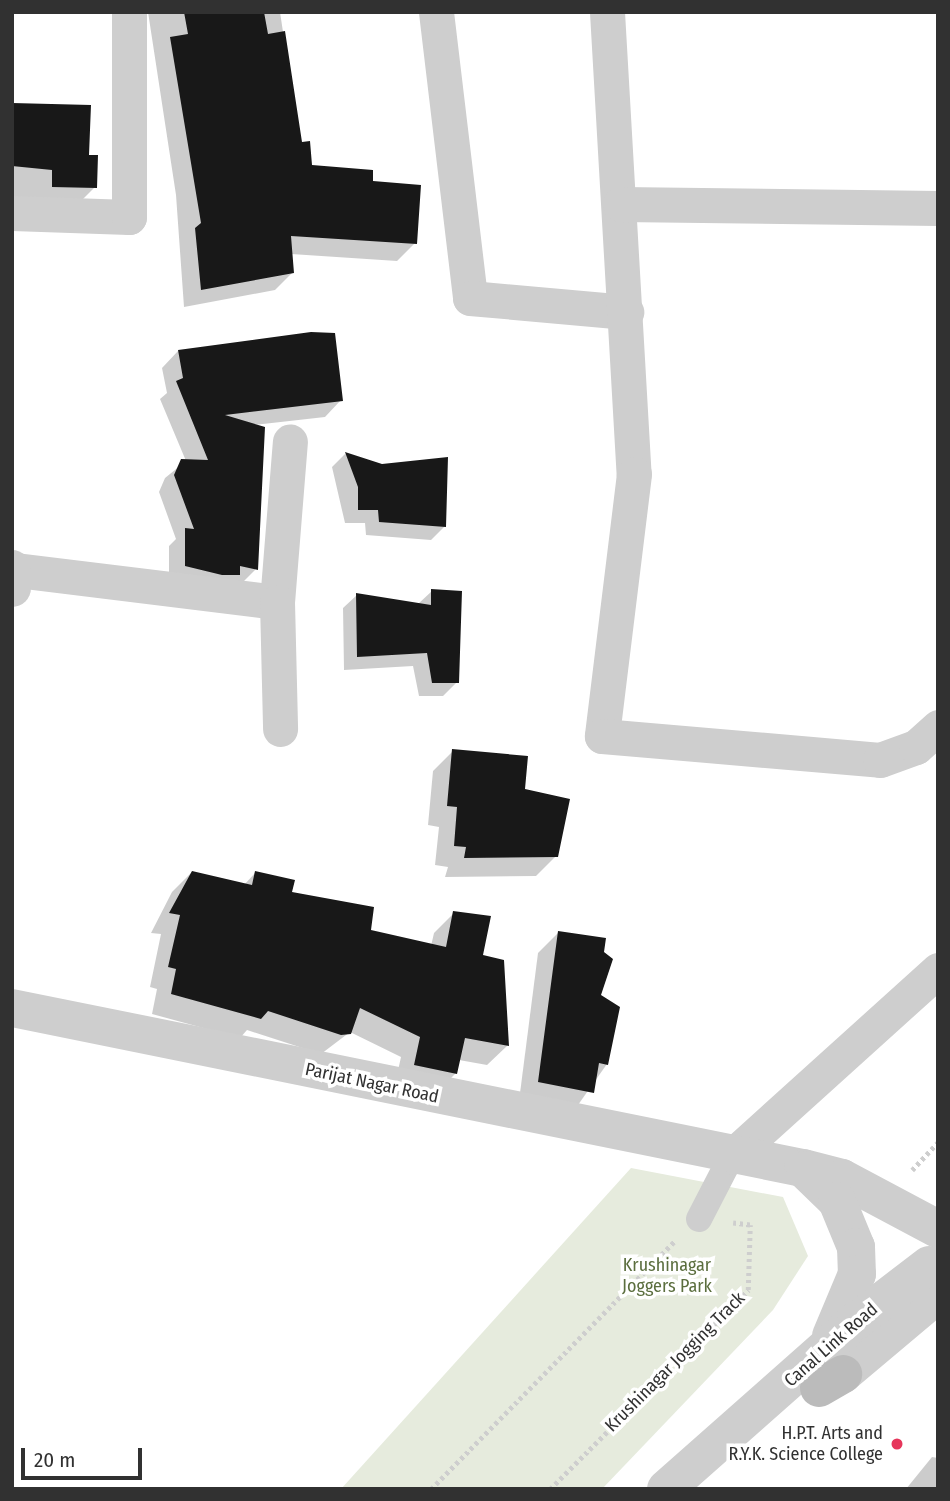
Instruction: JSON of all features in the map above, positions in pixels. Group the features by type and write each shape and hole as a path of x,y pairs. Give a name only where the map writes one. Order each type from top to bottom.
{"street":[{"path":"12,213 129,217 129,12"},
{"path":"436,12 470,298 625,312"},
{"path":"607,12 634,474 602,736 880,760 916,747 938,727"},
{"path":"620,204 938,208"},
{"path":"280,729 277,602 290,442"},
{"path":"13,576 277,602"},
{"path":"699,1219 731,1157 938,970"},
{"name":"Parijat Nagar Road","path":"12,1008 842,1178 934,1257"},
{"path":"803,1168 837,1201 934,1257 829,1369"},
{"path":"829,1369 857,1274 856,1247 837,1201"},
{"name":"Canal Link Road","path":"666,1489 737,1430 829,1369 938,1325"}],"path":[{"path":"430,1489 699,1219"},
{"name":"Krushinagar Jogging Track","path":"550,1489 748,1290 750,1225 699,1219"}],"green space":[{"name":"Krushinagar Joggers Park","path":"631,1168 783,1197 808,1256 773,1310 602,1489 341,1489"}],"building":[{"path":"184,12 264,12 268,34 285,31 302,142 310,141 312,165 373,170 373,181 421,185 417,244 291,236 294,273 201,290 195,228 201,223 170,37 188,34"},
{"path":"12,103 91,105 89,155 98,155 97,188 52,187 52,170 12,166"},
{"path":"311,332 335,333 343,401 225,415 265,427 258,570 240,566 240,575 222,575 185,566 185,528 194,529 174,475 181,459 208,460 176,381 183,378 178,350"},
{"path":"345,452 382,464 448,457 446,527 379,522 378,510 358,510 358,487"},
{"path":"431,589 462,591 459,683 432,683 427,653 357,657 356,593 431,605"},
{"path":"452,749 528,756 525,789 570,799 558,857 464,858 466,847 454,846 457,807 447,806"},
{"path":"192,871 252,885 255,871 295,880 292,892 374,907 371,930 446,947 453,911 491,916 483,955 504,960 509,1046 465,1038 457,1074 414,1065 420,1037 360,1008 351,1034 341,1035 268,1011 261,1019 171,994 176,969 168,967 180,915 169,913"},
{"path":"558,931 606,938 604,952 613,959 601,995 620,1007 608,1065 599,1063 594,1093 538,1082"}],"place":[{"name":"H.P.T. Arts and R.Y.K. Science College","path":"897,1444"}]}
